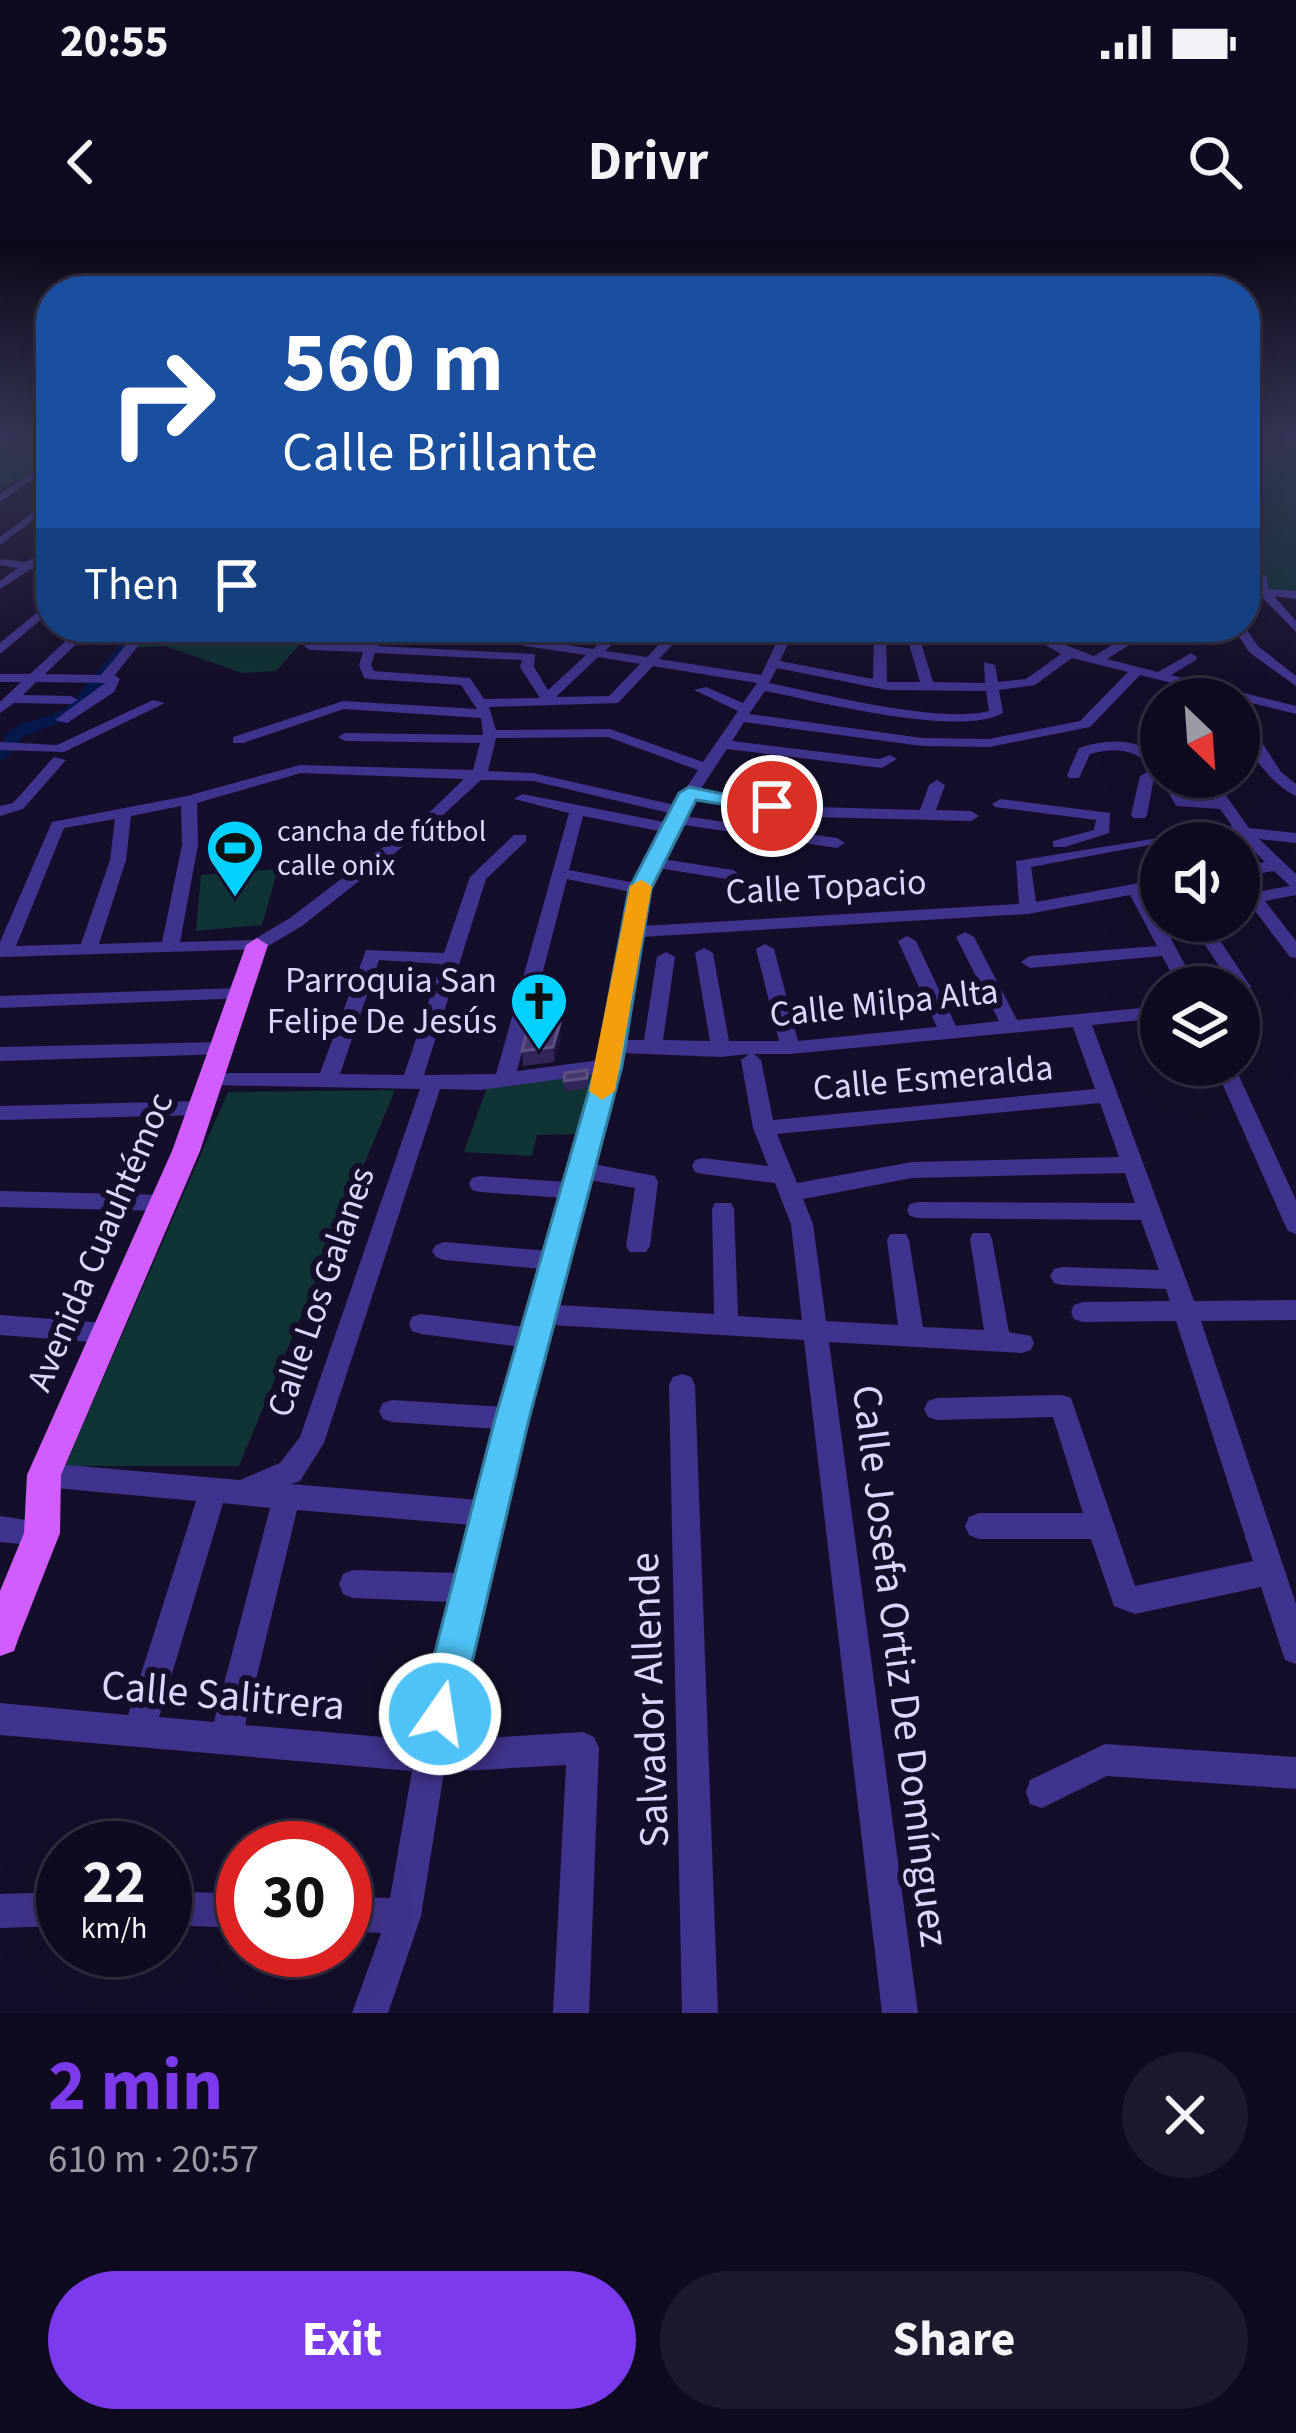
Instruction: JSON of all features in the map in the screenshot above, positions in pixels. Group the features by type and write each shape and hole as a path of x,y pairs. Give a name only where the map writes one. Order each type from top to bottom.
{"main road":[{"name":"Avenida Cuauhtémoc","path":"0,1637 42,1533 44,1474 165,1203 257,945"}],"street":[{"path":"0,542 32,518"},
{"path":"0,520 28,521"},
{"path":"0,586 36,559"},
{"path":"0,562 36,566"},
{"path":"1296,595 1262,585 1296,628"},
{"path":"0,650 36,618"},
{"path":"6,704 73,642"},
{"path":"102,679 134,642"},
{"path":"372,642 369,675 465,682 484,709 489,736 479,772 438,812 296,922 257,945 2,951 53,831 68,821 189,800 300,769 479,772 533,777 673,819"},
{"path":"533,642 766,676 928,687 1030,682 1070,654"},
{"path":"547,642 526,667 547,700"},
{"path":"547,700 608,642"},
{"path":"238,740 343,705 484,709 547,700 613,700 669,642"},
{"path":"370,2013 404,1916 430,1756 469,1588 611,1056 628,932 640,889 673,819 766,676 782,642"},
{"path":"880,642 880,685"},
{"path":"915,642 928,687"},
{"path":"1050,642 1070,654 1167,678"},
{"path":"1097,660 1126,642"},
{"path":"1251,642 1296,682"},
{"path":"310,646 530,657"},
{"path":"1160,676 1191,657"},
{"path":"1272,664 1296,663"},
{"path":"766,676 944,718 984,718 996,712 988,665"},
{"path":"701,690 743,713 922,742 988,743 1084,724 1138,670"},
{"path":"0,678 115,683 62,720"},
{"path":"6,704 70,700"},
{"path":"1260,702 1296,710"},
{"path":"0,746 58,749 158,703"},
{"path":"345,737 610,733 705,768"},
{"path":"1073,775 1084,751 1106,743 1140,750"},
{"path":"722,744 886,762"},
{"path":"1260,750 1296,791"},
{"path":"0,811 18,806 59,760"},
{"path":"1271,767 1296,764"},
{"path":"926,817 937,785"},
{"path":"689,793 814,812 971,816"},
{"path":"1139,815 1143,798"},
{"path":"1178,798 1181,803 1224,805"},
{"path":"1220,798 1236,822"},
{"path":"522,799 577,812 673,819 837,843"},
{"path":"170,946 190,845 189,800"},
{"path":"1000,804 1104,816 1101,833 1025,852 1022,864 1028,909"},
{"path":"88,949 118,860 124,811"},
{"path":"505,1078 577,812"},
{"path":"1260,835 1296,838"},
{"name":"Calle Los Galanes","path":"228,1490 290,1472 311,1443 421,1083 466,910 478,877 520,838"},
{"path":"1022,864 1140,844"},
{"path":"1260,848 1296,886 1260,895"},
{"path":"652,862 733,875"},
{"path":"1260,869 1279,866"},
{"path":"561,873 640,889"},
{"name":"Calle Topacio","path":"628,932 1028,909 1140,887"},
{"path":"1135,888 1178,966"},
{"path":"1260,914 1296,953"},
{"path":"964,937 1009,1023"},
{"path":"907,941 948,1030"},
{"path":"765,949 790,1048"},
{"path":"1030,962 1171,950"},
{"path":"704,953 721,1050"},
{"path":"327,1081 372,954 451,958"},
{"path":"653,1044 666,957"},
{"path":"0,1003 238,994"},
{"name":"Calle Milpa Alta","path":"611,1056 751,1060 1140,1015"},
{"name":"Calle Milpa Alta","path":"210,1078 421,1083 505,1078 653,1044 721,1050 790,1048 1009,1023 1082,1024"},
{"path":"1082,1024 1186,1313 1296,1649"},
{"path":"0,1054 210,1078"},
{"name":"Calle Josefa Ortiz De Domínguez","path":"751,1060 764,1128 802,1224 900,2013"},
{"path":"0,1114 210,1078"},
{"path":"1233,1086 1296,1225"},
{"name":"Calle Esmeralda","path":"764,1128 1109,1095"},
{"path":"703,1166 787,1185 912,1170 1134,1166"},
{"path":"480,1184 647,1182 638,1246"},
{"path":"0,1199 165,1203"},
{"path":"722,1209 726,1324"},
{"path":"918,1210 1150,1212"},
{"path":"421,1324 726,1324 1010,1342 981,1239"},
{"path":"898,1240 913,1336"},
{"path":"444,1251 555,1261"},
{"path":"1062,1276 1174,1280"},
{"path":"1082,1312 1296,1310"},
{"path":"0,1325 105,1333"},
{"name":"Salvador Allende","path":"682,1385 700,2013"},
{"path":"937,1409 1062,1406 1124,1596 1135,1600 1268,1572"},
{"path":"392,1411 512,1419"},
{"path":"44,1474 488,1514"},
{"path":"140,1731 228,1490"},
{"path":"226,1738 287,1496"},
{"path":"979,1526 1101,1526"},
{"path":"0,1528 42,1533"},
{"path":"353,1584 469,1588"},
{"name":"Calle Salitrera","path":"0,1719 430,1756 583,1748 571,2013"},
{"path":"1042,1792 1105,1760 1296,1773"},
{"path":"0,1911 36,1910"},
{"path":"372,1915 404,1916"}],"green space":[{"path":"1260,518 1296,518 1296,592 1260,588"},
{"path":"127,642 302,642 276,671 242,673 166,646 124,648"},
{"path":"278,869 262,925 196,931 201,875"},
{"path":"594,1074 588,1109 574,1134 537,1135 532,1156 464,1152 487,1087"},
{"path":"395,1090 239,1466 65,1466 228,1092"}],"building":[{"path":"560,1023 553,1047 522,1051 529,1025"},
{"path":"587,1070 587,1078 564,1081 565,1073"}],"waterway":[{"path":"0,754 18,732 72,712 130,642"}],"slow traffic":[{"path":"602,1091 612,1055 628,932 641,886"}],"place":[{"name":"cancha de fútbol calle onix","path":"235,899"},
{"name":"Parroquia San Felipe De Jesús","path":"539,1052"}],"route":[{"path":"440,1714 512,1419 609,1066 628,932 640,889 689,793 772,806"}]}
